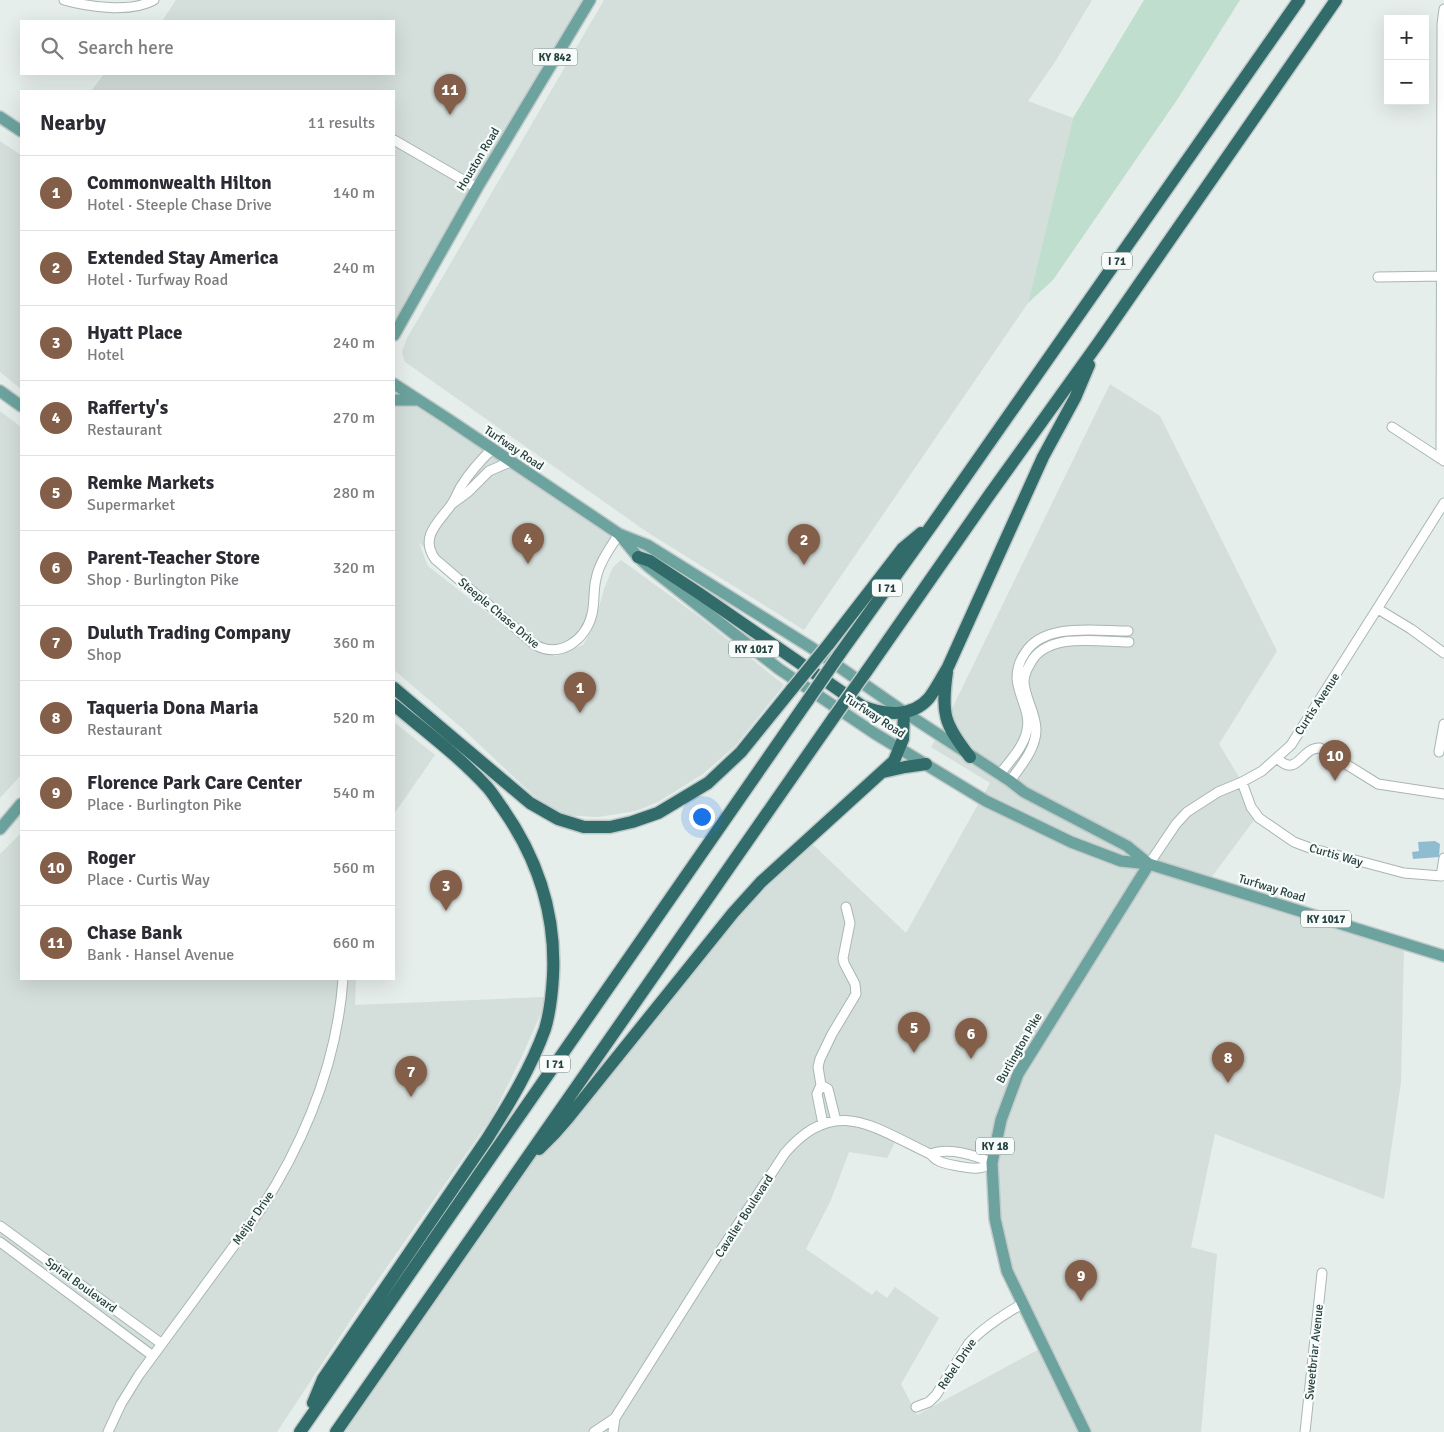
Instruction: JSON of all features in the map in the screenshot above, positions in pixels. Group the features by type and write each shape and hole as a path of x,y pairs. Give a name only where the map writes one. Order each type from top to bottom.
{"highway":[{"name":"I 71","path":"301,1430 808,700 1300,0"},
{"name":"I 71","path":"336,1432 1336,0"},
{"path":"638,557 650,561 700,594 862,706 876,712 914,710 928,699 948,667 1043,456 1074,398 1099,342"},
{"path":"395,689 530,803 558,819 584,827 610,827 632,822 658,813 708,783 741,752 828,645 903,548 934,522"},
{"path":"948,667 945,688 946,721 970,757"},
{"path":"301,1430 323,1379 487,1139 510,1102 531,1064 545,1027 552,997 554,952 550,918 542,884 530,852 488,788 442,745 395,706"},
{"path":"522,1164 564,1124 733,913 761,882 894,761 900,749 904,728 904,712"},
{"path":"881,772 905,766 926,764"}],"main road":[{"name":"Houston Road","path":"395,333 477,188 590,0"},
{"path":"0,117 20,130"},
{"name":"Turfway Road","path":"395,385 619,534 647,545 812,648 1024,792 1127,846 1148,864"},
{"path":"0,391 20,405"},
{"path":"395,400 418,400"},
{"name":"Turfway Road","path":"619,534 638,557 779,668 874,733 986,801 1071,842 1122,861 1148,864 1444,956"},
{"path":"0,829 20,805"},
{"name":"Burlington Pike","path":"1085,1432 1007,1270 998,1237 993,1202 992,1163 1001,1120 1018,1074 1148,864"}],"street":[{"path":"64,0 76,4 117,8 148,3 154,0"},
{"path":"1442,460 1442,24 1444,9"},
{"path":"395,141 477,188"},
{"path":"1378,277 1443,276"},
{"path":"1392,427 1442,460"},
{"name":"Steeple Chase Drive","path":"453,503 461,485 492,449"},
{"name":"Steeple Chase Drive","path":"510,462 489,471 468,492 453,503 435,525 429,544 430,553 542,649 559,650 575,641 587,627 592,616 596,580 600,565 619,534"},
{"name":"Curtis Avenue","path":"1148,864 1176,824 1187,812 1218,792 1262,771 1278,759 1301,731 1444,503"},
{"path":"1378,609 1410,629 1444,654"},
{"path":"999,775 1023,742 1027,733 1028,718 1017,677 1022,658 1029,647 1038,638 1061,631 1128,630"},
{"path":"1010,781 1027,757 1036,732 1035,717 1025,691 1024,680 1031,661 1045,648 1066,641 1130,642"},
{"path":"1439,752 1444,724"},
{"path":"1278,759 1288,766 1294,764 1310,750 1320,748 1378,784 1444,794"},
{"name":"Curtis Way","path":"1242,782 1251,807 1259,818 1294,842 1404,874 1442,876 1444,858"},
{"path":"823,1124 817,1094 821,1085 818,1067 820,1058 856,994 856,984 843,958 850,923 846,907"},
{"name":"Meijer Drive","path":"108,1432 121,1404 153,1356 261,1209 295,1152 318,1098 327,1068 336,1035 343,980"},
{"path":"821,1085 828,1090 836,1121"},
{"name":"Cavalier Boulevard","path":"594,1432 615,1418 785,1153 794,1142 804,1135 823,1124 836,1121 853,1121 870,1124 931,1154 940,1150 978,1157 992,1163"},
{"name":"Spiral Boulevard","path":"0,1226 162,1344"},
{"name":"Spiral Boulevard","path":"0,1242 153,1356"},
{"name":"Sweetbriar Avenue","path":"1305,1432 1322,1272"},
{"name":"Rebel Drive","path":"916,1407 929,1402 936,1395 969,1343 976,1336 998,1318 1022,1304"},
{"name":"Cavalier Boulevard","path":"613,1432 615,1418"}],"shaded area":[{"path":"176,0 590,0 395,333 395,90 92,90 103,75 395,75 395,20 163,20"},
{"path":"604,0 1092,0 1055,62 1028,101 1073,118 1028,303 804,630 647,532 405,362 402,352 407,338"},
{"path":"0,141 20,154 20,388 0,372"},
{"path":"1110,384 1160,416 1277,651 1219,744 1242,782 1257,816 1208,882 1404,944 1401,1082 1384,1199 1215,1134 1191,1247 1217,1254 1201,1432 336,1432 522,1164 733,913 807,839 906,933 990,783 931,747 946,721","holes":["898,1137 931,1154 978,1157 993,1175 1007,1271 1043,1347 917,1415 901,1384 939,1318 895,1287 887,1298 876,1290 872,1295 806,1249 831,1200 849,1152 887,1158"]},
{"path":"395,385 619,534 607,554 594,604 575,641 542,649 419,543 428,566 535,650 556,656 583,645 594,626 604,589 613,567 621,560 701,618 784,685 735,746 703,774 658,802 636,811 598,817 562,815 535,797 462,728 395,671"},
{"path":"0,411 20,426 20,776 0,798"},
{"path":"395,723 435,755 395,813"},
{"path":"20,834 20,980 356,980 355,1005 544,997 542,1011 492,1117 368,1294 277,1432 0,1432 0,854"}],"green space":[{"path":"1144,0 1240,0 1179,97 1053,280 1028,303 1073,118"}],"water":[{"path":"1435,841 1440,844 1439,857 1413,859 1412,852 1419,851 1418,842"}],"place":[{"name":"Chase Bank","path":"450,115"},
{"name":"Rafferty's","path":"528,564"},
{"name":"Extended Stay America","path":"804,565"},
{"name":"Commonwealth Hilton","path":"580,713"},
{"name":"Roger","path":"1335,781"},
{"name":"Hyatt Place","path":"446,911"},
{"name":"Remke Markets","path":"914,1053"},
{"name":"Parent-Teacher Store","path":"971,1059"},
{"name":"Taqueria Dona Maria","path":"1228,1083"},
{"name":"Duluth Trading Company","path":"411,1097"},
{"name":"Florence Park Care Center","path":"1081,1301"}]}
